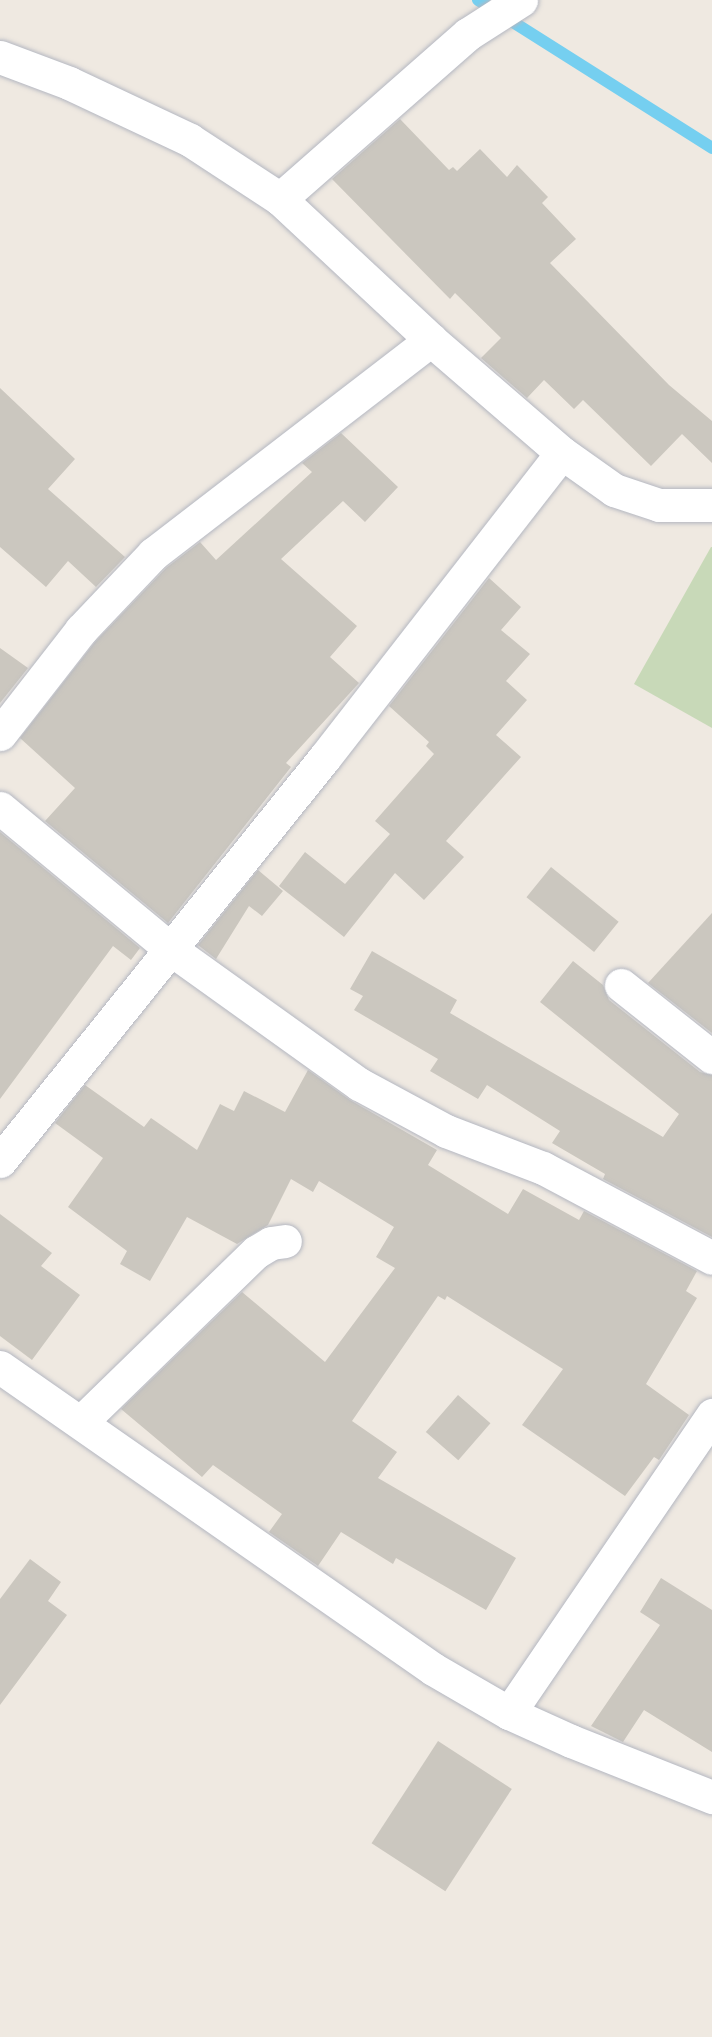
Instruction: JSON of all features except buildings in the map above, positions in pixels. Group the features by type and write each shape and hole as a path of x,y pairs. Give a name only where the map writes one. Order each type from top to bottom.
{"street":[{"path":"280,199 468,34 519,2"},
{"path":"0,57 69,83 190,140 280,199 431,340 562,453 614,490 638,501 659,506 712,505"},
{"path":"0,734 81,630 153,554 431,340"},
{"path":"0,1161 169,948 325,757 562,453"},
{"path":"0,808 169,948 359,1084 446,1131 543,1168 712,1258"},
{"path":"621,986 712,1057"},
{"path":"81,1422 256,1252 285,1241"},
{"path":"0,1367 81,1422 294,1575 433,1669 509,1713 712,1797"},
{"path":"509,1713 712,1415"}],"green space":[{"path":"712,547 712,728 634,684"}],"waterway":[{"path":"478,0 712,148"}]}
